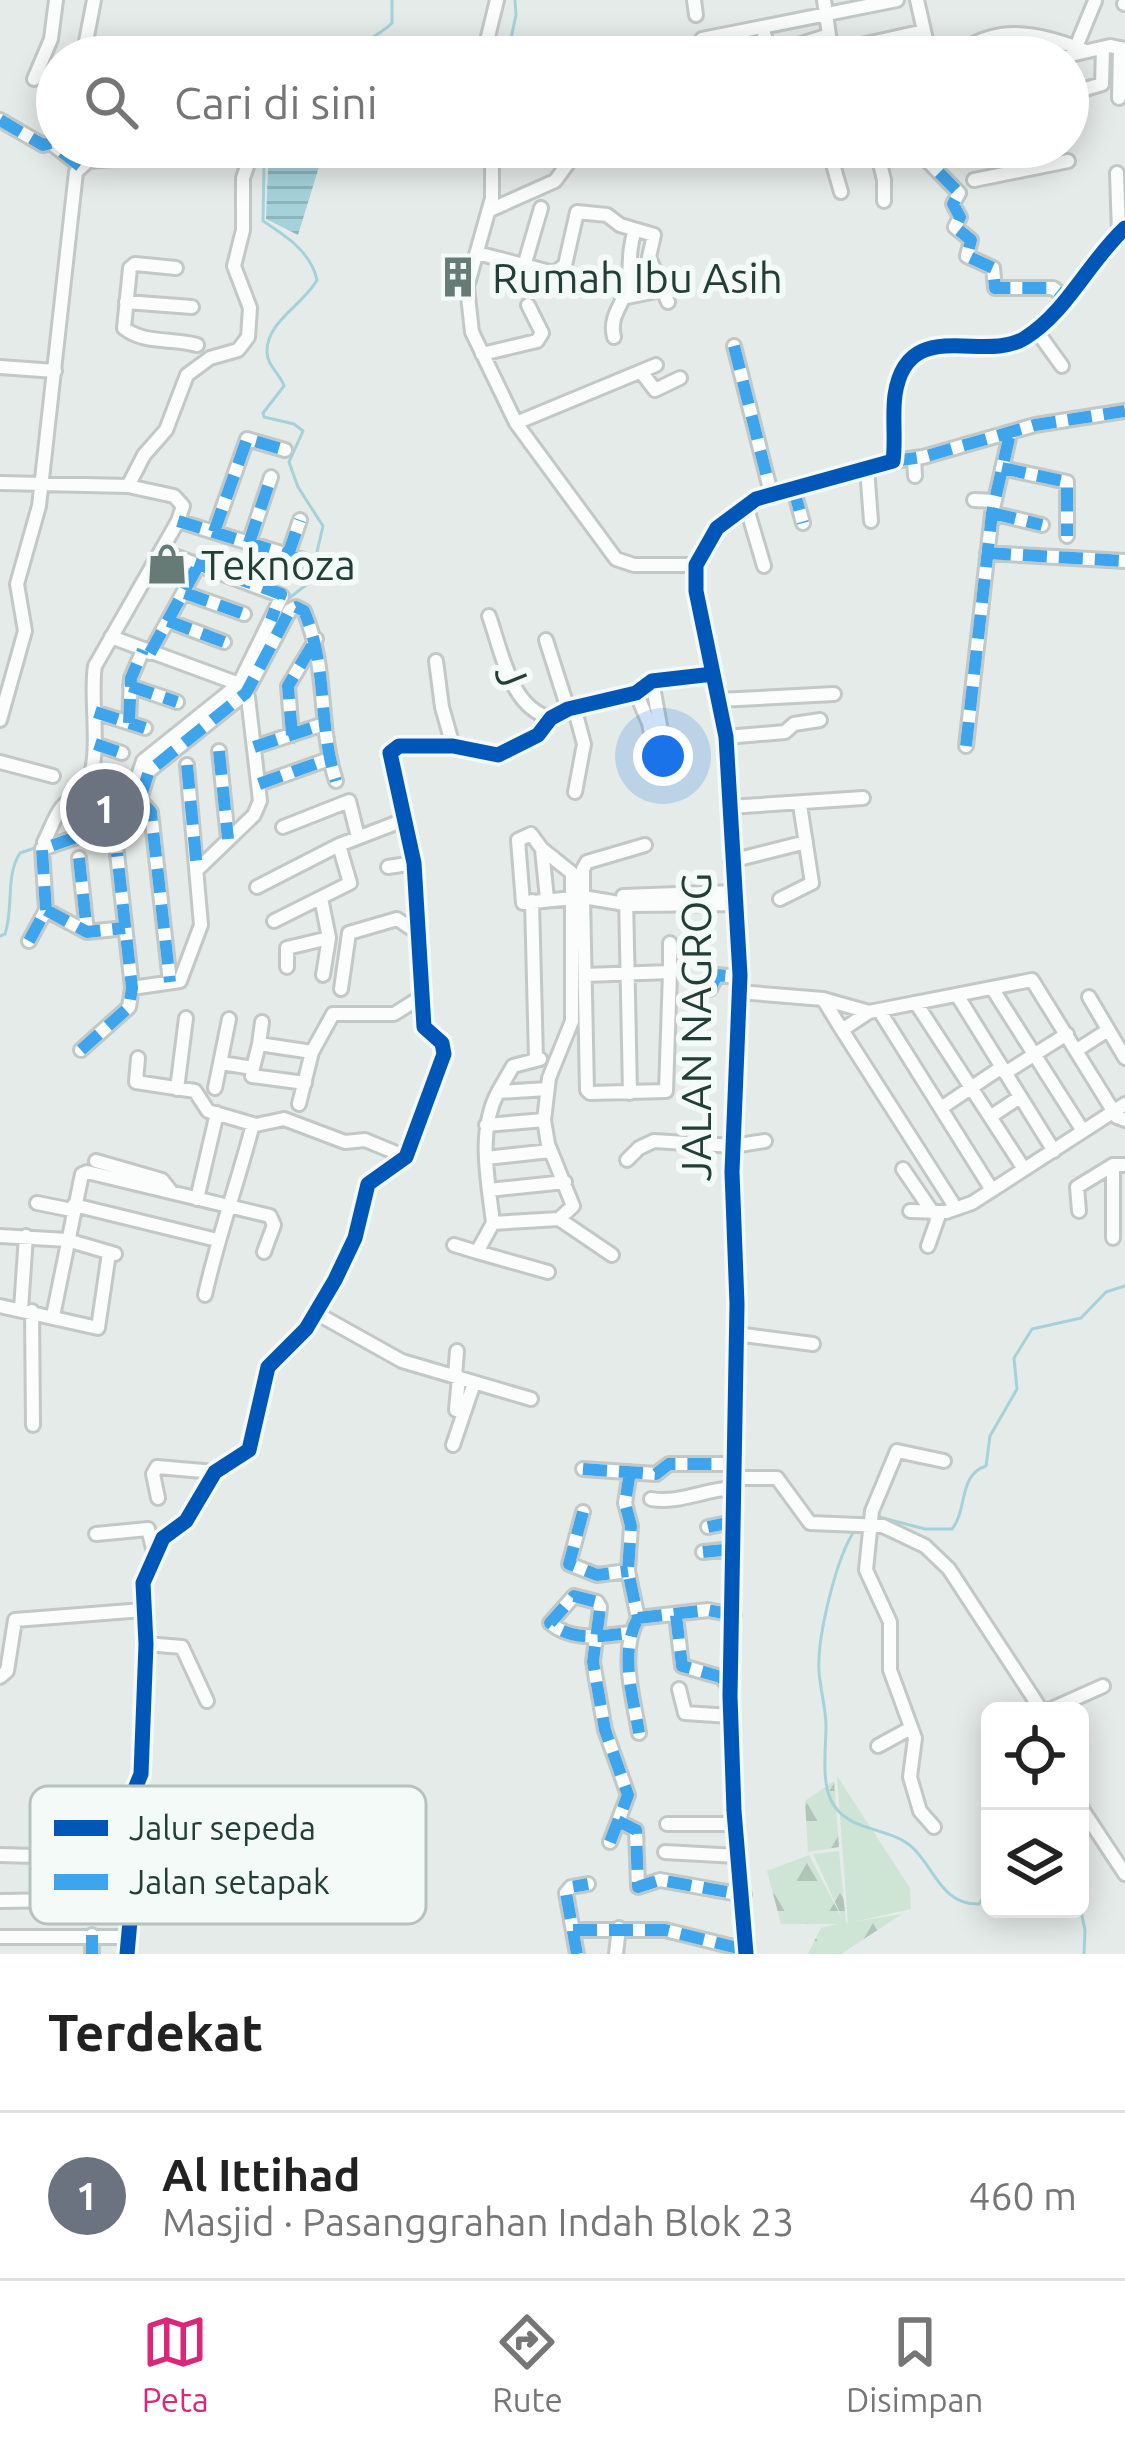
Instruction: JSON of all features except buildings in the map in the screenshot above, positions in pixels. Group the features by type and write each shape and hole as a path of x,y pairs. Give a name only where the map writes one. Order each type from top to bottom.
{"street":[{"path":"51,36 56,0"},
{"path":"87,36 94,0"},
{"path":"489,36 497,0"},
{"path":"824,0 826,36"},
{"path":"720,36 897,0"},
{"path":"917,0 925,36"},
{"path":"1085,36 1095,1"},
{"path":"763,29 765,36"},
{"path":"902,36 924,31"},
{"path":"989,36 1031,36"},
{"path":"1089,49 1122,48 1119,98"},
{"path":"1089,88 1102,84 1103,49"},
{"path":"34,79 36,74"},
{"path":"0,120 36,141"},
{"path":"0,720 25,631 17,584 39,506 79,168"},
{"path":"176,268 136,264 130,268 124,328 144,339 199,350 238,350 248,337 250,308 234,266 243,230 247,168"},
{"path":"493,168 490,210 466,296 472,332 516,423 620,562 696,565 717,528 771,493 1035,425 1125,410"},
{"path":"490,210 555,182 565,168"},
{"path":"834,168 841,192"},
{"path":"881,168 884,201"},
{"path":"934,168 959,194 953,205 961,217 955,226 971,240 967,256 992,268 995,288 1053,289 1066,298"},
{"path":"974,180 1033,168"},
{"path":"893,460 895,392 915,358 940,345 1009,346 1036,330 1122,231 1117,173"},
{"path":"524,266 541,208"},
{"path":"477,253 546,273 562,268 579,211 607,215 654,235 651,264 665,296 622,298"},
{"path":"614,337 612,321 628,280 626,267 635,230"},
{"path":"626,267 651,264"},
{"path":"126,302 192,307"},
{"path":"482,354 537,340 542,333 540,324 528,305"},
{"path":"1036,330 1062,366"},
{"path":"734,346 771,493"},
{"path":"128,486 144,455 166,430 199,350"},
{"path":"516,423 656,365"},
{"path":"0,367 55,371"},
{"path":"642,373 655,390 680,378"},
{"path":"966,746 993,507 1010,434"},
{"path":"214,532 247,439 285,450"},
{"path":"914,458 914,476"},
{"path":"867,468 871,521"},
{"path":"1002,468 1067,482 1067,536"},
{"path":"249,543 271,477"},
{"path":"0,483 128,486 178,497 183,506 95,666 95,744 87,783 83,792 63,804 43,846 46,910 29,940"},
{"path":"793,487 803,524"},
{"path":"974,500 1042,525"},
{"path":"746,505 764,566"},
{"path":"288,555 300,520"},
{"path":"178,521 304,560"},
{"path":"161,551 281,594 242,689 260,801 254,815 197,870"},
{"path":"987,553 1125,561"},
{"path":"129,723 130,686 199,564"},
{"name":"JALAN NAGROG","path":"696,565 696,591 726,737 739,985 730,1716 746,1952"},
{"path":"185,592 244,614"},
{"path":"43,846 131,819 142,761 242,689 290,610 299,607 316,639 321,662 324,724 336,781"},
{"name":"J","path":"489,616 520,698 532,711 551,718"},
{"path":"168,621 224,642"},
{"path":"111,637 242,689"},
{"path":"292,735 288,686 316,639"},
{"path":"546,640 584,744 574,792"},
{"path":"436,661 453,746"},
{"path":"136,1786 141,1774 146,1644 142,1583 154,1553 163,1538 187,1519 215,1472 249,1450 268,1367 316,1312 355,1238 368,1184 406,1157 445,1050 425,1029 414,863 391,751 399,746 453,746 484,755 508,752 571,708 635,693 652,681 713,674"},
{"path":"652,681 661,731 667,735"},
{"path":"130,686 177,702"},
{"path":"635,693 652,740"},
{"path":"719,700 834,694"},
{"path":"95,712 145,728"},
{"path":"726,737 785,732 794,724 820,720"},
{"path":"254,747 324,724"},
{"path":"95,744 122,753"},
{"path":"219,751 228,839"},
{"path":"259,784 329,759"},
{"path":"0,761 53,776"},
{"path":"175,981 201,925 187,765"},
{"path":"87,783 136,800 151,812 175,981"},
{"path":"729,807 862,798"},
{"path":"283,826 349,801 358,837"},
{"path":"780,899 812,883 800,805"},
{"path":"257,886 339,845 404,820"},
{"path":"670,943 668,1088 663,1092 590,1093 585,975 577,897 572,873 531,834 518,840 523,903 577,897 685,904 733,898"},
{"path":"731,861 806,842"},
{"path":"274,921 350,883 339,845"},
{"path":"559,1219 573,1206 550,1151 544,1120 547,1089 572,1021 577,897 584,864 645,845"},
{"path":"536,1059 542,849"},
{"path":"81,1050 129,1007 133,988 117,853"},
{"path":"79,858 88,932"},
{"path":"388,867 414,863"},
{"path":"321,898 329,938 322,975"},
{"path":"626,900 733,898"},
{"path":"626,900 630,1093"},
{"path":"680,923 685,904"},
{"path":"46,910 88,932 125,928"},
{"path":"341,989 349,933 397,919 416,932"},
{"path":"287,967 287,948 329,938"},
{"path":"585,975 670,972"},
{"path":"710,989 717,976 739,985 874,1011 992,1190"},
{"path":"842,1030 874,1011 1032,980 1121,1112 964,1206 936,1213 910,1211"},
{"path":"133,988 175,981"},
{"path":"992,988 1083,1131"},
{"path":"957,995 1054,1150"},
{"path":"299,1104 312,1052 335,1012 394,1014 421,997"},
{"path":"1090,998 1115,1032 1125,1058"},
{"path":"823,999 952,1202"},
{"path":"916,1003 1024,1169"},
{"path":"177,1089 186,1018"},
{"path":"215,1088 229,1019"},
{"path":"248,1096 262,1022"},
{"path":"1077,1050 1115,1032"},
{"path":"941,1108 1066,1034"},
{"path":"259,1044 312,1052"},
{"path":"138,1058 136,1082 195,1091 206,1110 253,1124 284,1119 346,1143 365,1140 406,1157"},
{"path":"477,1252 493,1223 486,1125 498,1091 513,1066 556,1058"},
{"path":"220,1063 305,1083"},
{"path":"498,1091 547,1089"},
{"path":"990,1117 1020,1097"},
{"path":"197,1199 217,1113"},
{"path":"486,1125 544,1120"},
{"path":"205,1295 253,1124"},
{"path":"628,1160 638,1148 654,1141 734,1146 765,1141"},
{"path":"486,1157 550,1151"},
{"path":"97,1161 162,1180 170,1191"},
{"path":"1079,1210 1077,1187 1119,1165"},
{"path":"1113,1238 1119,1165"},
{"path":"903,1169 936,1213"},
{"path":"53,1316 73,1207 82,1174 87,1172 272,1218 264,1252"},
{"path":"489,1190 565,1182"},
{"path":"37,1203 217,1240"},
{"path":"928,1246 936,1213"},
{"path":"493,1223 559,1219 612,1256"},
{"path":"0,1236 67,1240 112,1254 99,1328 0,1306"},
{"path":"26,1236 33,1425"},
{"path":"454,1245 548,1272"},
{"path":"316,1312 402,1361 531,1399"},
{"path":"736,1334 813,1344"},
{"path":"456,1410 457,1351"},
{"path":"453,1445 475,1383"},
{"path":"934,1828 920,1811 910,1777 915,1738 890,1670 890,1622 866,1570 867,1522 897,1450 944,1461"},
{"path":"583,1469 658,1474 669,1464 695,1461 732,1477 777,1478 806,1520 867,1522 925,1546 950,1569 1039,1702"},
{"path":"158,1498 153,1474 157,1467 215,1472"},
{"path":"630,1472 625,1503 632,1526 628,1571 638,1618 629,1633 628,1665 640,1733"},
{"path":"651,1498 677,1500 732,1477"},
{"path":"583,1512 569,1564 597,1575 628,1571"},
{"path":"708,1527 732,1522"},
{"path":"96,1534 149,1530 154,1553"},
{"path":"703,1552 734,1549"},
{"path":"0,1677 7,1672 6,1629 15,1620 143,1610"},
{"path":"638,1618 708,1610 734,1615"},
{"path":"676,1615 682,1666 721,1677 730,1689"},
{"path":"610,1842 628,1795 601,1712 593,1663 597,1637 629,1633"},
{"path":"146,1644 182,1647 207,1701"},
{"path":"1066,1702 1102,1686"},
{"path":"679,1689 685,1713 730,1716"},
{"path":"878,1746 911,1728"},
{"path":"1083,1810 1125,1874"},
{"path":"618,1821 636,1829 638,1887 660,1880 744,1895"},
{"path":"667,1824 735,1824"},
{"path":"665,1852 737,1856"},
{"path":"0,1855 30,1856"},
{"path":"577,1954 566,1893 588,1884"},
{"path":"0,1901 30,1900"},
{"path":"128,1954 129,1924"},
{"path":"616,1954 619,1928"},
{"path":"573,1930 665,1930 746,1952"},
{"path":"92,1935 92,1954"},
{"path":"0,1937 128,1937"}],"green space":[{"path":"837,1776 910,1888 911,1909 848,1923"},
{"path":"834,1781 839,1847 808,1852 805,1801"},
{"path":"839,1851 846,1923 902,1914 841,1954 808,1954 821,1928 837,1924 781,1924 767,1871 809,1855 845,1924 813,1854"}],"water":[{"path":"268,168 319,168 298,235 266,219"}],"waterway":[{"path":"373,36 392,23 392,0"},
{"path":"512,36 515,0"},
{"path":"264,168 263,221 303,253 317,280 268,341 269,361 284,386 263,413 303,431 289,462 298,487 323,526 310,582 288,599 267,641"},
{"path":"498,168 498,189"},
{"path":"0,936 8,924 15,862 20,853 35,848"},
{"path":"879,1517 925,1529 952,1529 967,1485 986,1466 990,1436 1017,1389 1014,1358 1032,1329 1081,1318 1106,1292 1125,1286"},
{"path":"855,1530 835,1578 819,1657 830,1799 852,1821 913,1848 956,1899 981,1901"},
{"path":"1082,1918 1084,1954"}],"marked path":[{"path":"0,120 36,141"},
{"path":"935,168 959,193 953,204 960,217 955,227 971,240 967,256 993,268 995,288 1053,288 1066,298"},
{"path":"734,346 771,493"},
{"path":"893,461 1035,425 1125,411"},
{"path":"966,746 992,513 1010,434"},
{"path":"214,532 247,439 285,450"},
{"path":"1002,468 1067,482 1067,536"},
{"path":"249,543 271,477"},
{"path":"793,487 803,523"},
{"path":"992,513 1042,525"},
{"path":"288,555 300,520"},
{"path":"178,521 304,560"},
{"path":"161,551 281,594 271,620"},
{"path":"987,553 1125,561"},
{"path":"150,653 199,564"},
{"path":"185,593 244,614"},
{"path":"46,910 42,849 134,817 149,771 246,693 290,610 296,607 304,611 317,654 336,781"},
{"path":"168,621 224,642"},
{"path":"292,735 288,686 316,639"},
{"path":"129,723 131,678 143,650"},
{"path":"130,686 177,702"},
{"path":"95,712 145,728"},
{"path":"254,747 324,724"},
{"path":"95,744 122,753"},
{"path":"219,751 228,839"},
{"path":"259,784 329,759"},
{"path":"187,765 197,870"},
{"path":"141,801 151,812 170,982"},
{"path":"81,1050 129,1007 132,988 117,853"},
{"path":"79,858 87,932"},
{"path":"46,910 87,932 125,928"},
{"path":"29,941 46,910"},
{"path":"710,989 717,975 740,977"},
{"path":"583,1469 656,1474 669,1464 733,1464"},
{"path":"630,1472 625,1503 631,1526 628,1571 638,1618 628,1660 639,1733"},
{"path":"583,1512 569,1564 597,1575 628,1571"},
{"path":"708,1527 732,1522"},
{"path":"703,1552 733,1549"},
{"path":"610,1842 628,1795 605,1730 593,1662 596,1642 596,1635 600,1607 574,1596 550,1623 578,1635 588,1636 598,1636 629,1633"},
{"path":"638,1618 708,1610 734,1615"},
{"path":"676,1615 682,1666 721,1677 730,1689"},
{"path":"618,1821 636,1830 638,1887 660,1880 744,1895"},
{"path":"577,1954 566,1893 571,1887 588,1884"},
{"path":"573,1930 665,1930 746,1950"},
{"path":"92,1935 92,1954"}],"cycle path":[{"path":"746,1954 730,1696 737,1304 732,1172 740,975 726,737 696,591 696,565 717,528 756,499 893,461 895,395 902,370 915,356 931,348 1008,345 1025,338 1066,300 1125,228"},
{"path":"136,1786 141,1774 146,1644 143,1583 163,1538 186,1521 215,1472 249,1450 268,1367 306,1329 335,1280 355,1238 368,1184 406,1157 444,1054 442,1043 424,1027 414,863 390,753 399,746 453,746 498,755 538,735 551,718 568,709 636,693 652,681 713,674"},
{"path":"127,1954 130,1924"}],"place":[{"name":"Rumah Ibu Asih","path":"458,277"},
{"name":"Teknoza","path":"167,564"},
{"name":"Al Ittihad","path":"105,808"}]}
